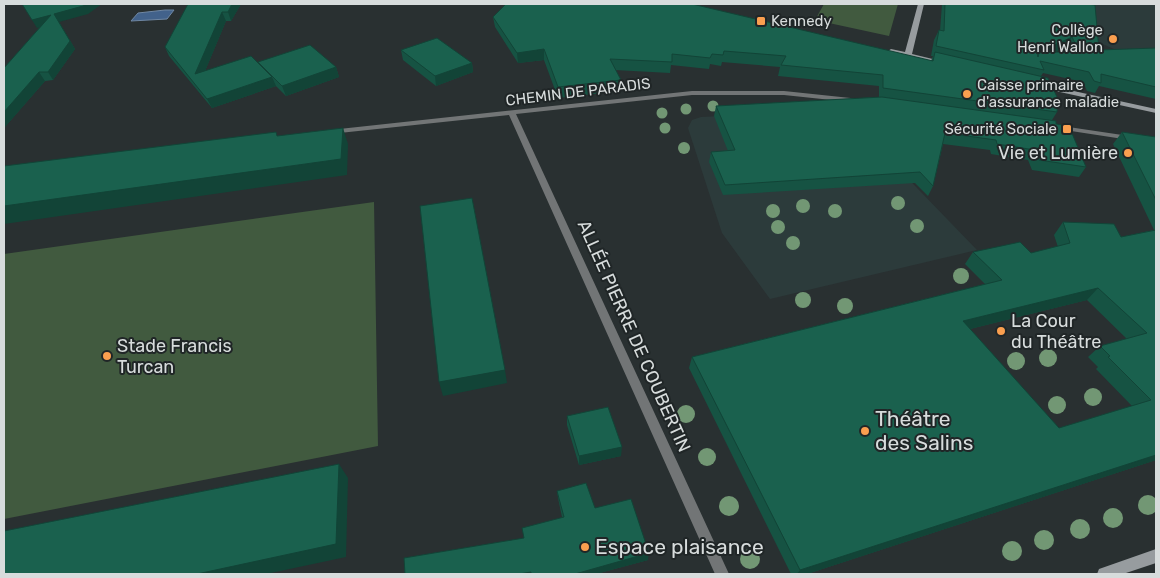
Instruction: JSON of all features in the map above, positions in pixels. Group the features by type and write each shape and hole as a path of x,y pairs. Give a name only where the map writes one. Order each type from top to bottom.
{"main road":[{"path":"908,55 921,4"},
{"path":"879,49 956,66"},
{"path":"1032,83 1156,111"},
{"path":"1104,574 1156,556"}],"street":[{"name":"CHEMIN DE PARADIS","path":"326,132 692,93 749,91 872,102"},
{"name":"ALLÉE PIERRE DE COUBERTIN","path":"512,113 722,574"},
{"path":"1048,126 1156,142"}],"shaded area":[{"name":"Collège Henri Wallon","path":"951,4 1156,4 1156,80 1145,63 1105,45 1035,33"},
{"path":"823,111 859,128 977,250 770,299 722,233 688,128 692,120 701,117"}],"green space":[{"path":"824,4 898,4 889,36 815,20"},
{"path":"374,202 378,446 4,519 4,254"}],"water":[{"path":"174,10 167,19 131,21 138,13"}],"building":[{"path":"22,4 87,4 54,14 70,41 48,72 39,72 4,112 4,68 51,15 32,20"},
{"path":"188,4 232,4 228,12 222,12 195,74 251,56 272,77 207,99 165,47"},
{"path":"506,4 692,4 933,61 935,52 1048,78 1058,99 1057,112 883,88 883,75 781,65 786,56 724,51 723,55 712,54 710,58 672,54 672,62 610,59 621,80 558,87 544,49 517,53 493,17"},
{"path":"945,4 1095,5 1099,50 1156,48 1156,87 1101,74 1101,83 1094,81 1089,72 1040,61 1044,70 936,46 939,30 944,31","holes":["1072,37 1079,51 1039,53 1038,57 1037,53"]},
{"path":"437,38 472,63 435,76 401,50"},
{"path":"310,45 336,67 282,86 258,62"},
{"path":"882,97 1056,121 1056,124 1069,126 1086,167 1039,160 1035,150 997,144 996,140 945,133 933,186 920,172 725,185 711,152 735,150 716,106"},
{"path":"343,128 341,159 4,206 4,166 276,132 277,136"},
{"path":"1122,132 1156,137 1156,200"},
{"path":"472,198 505,370 439,382 420,206"},
{"path":"1063,222 1114,224 1121,237 1156,230 1156,455 800,570 692,357 1002,280 973,252 1020,242 1031,253 1070,243","holes":["1098,288 1147,333 1100,346 1110,356 1108,357 1151,400 1059,428 963,321"]},
{"path":"608,407 622,447 579,456 567,416"},
{"path":"339,464 336,544 197,574 4,574 4,531"},
{"path":"586,483 595,508 631,499 649,553 575,574 531,574 531,572 519,574 405,574 404,558 524,538 522,528 564,517 557,491"}],"place":[{"name":"Kennedy","path":"761,21"},
{"name":"Collège Henri Wallon","path":"1113,39"},
{"name":"Caisse primaire d'assurance maladie","path":"967,94"},
{"name":"Sécurité Sociale","path":"1067,129"},
{"name":"Vie et Lumière","path":"1128,153"},
{"name":"La Cour du Théâtre","path":"1001,331"},
{"name":"Stade Francis Turcan","path":"107,356"},
{"name":"Théâtre des Salins","path":"865,431"},
{"name":"Espace plaisance","path":"585,547"}]}
